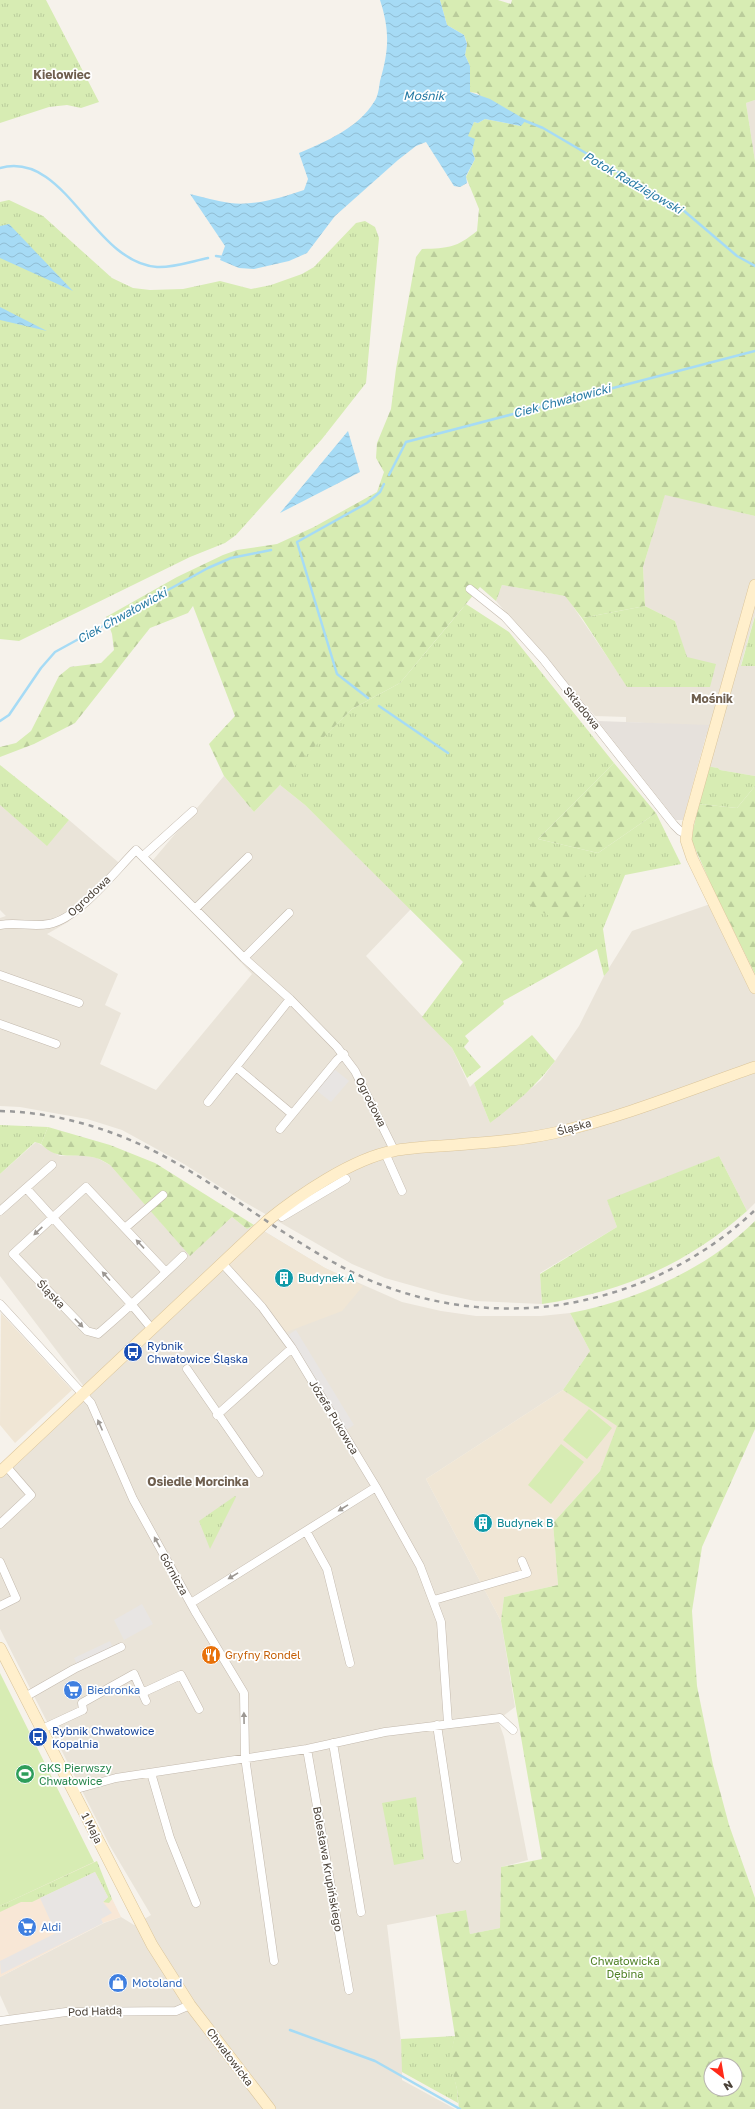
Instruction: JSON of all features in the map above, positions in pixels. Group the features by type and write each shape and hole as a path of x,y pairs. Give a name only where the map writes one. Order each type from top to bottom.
{"street":[{"path":"755,585 686,834 687,844 692,858 755,988"},
{"name":"Składowa","path":"470,588 520,632 590,717 674,825 686,834"},
{"path":"143,856 193,811"},
{"name":"Ogrodowa","path":"0,925 45,925 62,920 79,908 136,850 244,958 290,999 344,1054 361,1081 390,1152"},
{"path":"195,909 248,857"},
{"path":"244,958 289,913"},
{"path":"0,975 79,1003"},
{"path":"208,1102 290,999"},
{"path":"0,1024 56,1044"},
{"path":"280,1129 337,1060 344,1054"},
{"path":"236,1067 292,1114"},
{"name":"Śląska","path":"0,1524 31,1495 3,1469 278,1212 348,1168 390,1152 515,1140 553,1133 609,1117 755,1067"},
{"path":"390,1152 402,1191"},
{"path":"0,1211 52,1165"},
{"path":"278,1212 282,1217 346,1179"},
{"name":"Śląska","path":"166,1272 86,1187 13,1254 87,1331 98,1334 132,1305 184,1256"},
{"path":"26,1188 152,1329"},
{"path":"124,1228 163,1195"},
{"name":"Józefa Pukowca","path":"222,1263 262,1307 292,1348 376,1487 411,1549 434,1600 441,1622 448,1724"},
{"path":"0,1304 83,1393"},
{"path":"217,1415 292,1348"},
{"path":"187,1368 217,1415 259,1473"},
{"name":"Górnicza","path":"83,1393 91,1403 133,1499 191,1603 244,1693 245,1757"},
{"path":"191,1603 376,1487"},
{"path":"306,1531 327,1569 350,1663"},
{"path":"434,1600 527,1573 522,1561"},
{"path":"0,1562 16,1598 0,1606"},
{"path":"25,1697 74,1669 121,1647"},
{"name":"1 Maja","path":"0,1648 140,1924 190,2005"},
{"path":"42,1729 83,1710 82,1703 134,1674 146,1701"},
{"path":"142,1692 181,1675 198,1709"},
{"path":"73,1790 116,1778 245,1757 307,1749 385,1732 500,1718 513,1730"},
{"path":"437,1725 457,1859"},
{"path":"333,1743 360,1912"},
{"name":"Bolesława Krupińskiego","path":"307,1749 348,1990"},
{"path":"245,1757 274,1961"},
{"path":"151,1772 170,1838 196,1903"},
{"name":"Pod Hałdą","path":"0,2021 66,2012 176,2011 190,2005"},
{"name":"Chwałowicka","path":"190,2005 270,2109"}],"shaded area":[{"path":"755,100 755,161 746,103"},
{"path":"665,494 755,516 755,615 741,665 755,666 755,776 706,766 706,726 626,722 626,717 595,716 496,601 502,585 566,596 627,686 686,657 675,621 645,606 643,567"},
{"path":"598,721 709,725 683,820 676,820"},
{"path":"224,776 254,812 280,785 305,805 411,909 366,956 452,1048 470,1087 474,1083 490,1123 541,1080 579,1026 604,976 632,931 719,901 755,975 755,1203 747,1211 719,1156 608,1201 617,1227 540,1273 542,1304 475,1301 442,1294 385,1278 352,1264 241,1200 184,1164 122,1130 87,1119 20,1107 0,1106 0,918 6,916 0,910 0,805 47,845 69,820 118,862 121,872 68,922 47,934 118,974 105,1005 121,1013 100,1064 156,1090 252,974 148,866"},
{"path":"334,1069 349,1081 331,1102 316,1090"},
{"path":"36,1142 60,1156 81,1155 97,1158 110,1165 190,1255 232,1217 247,1229 254,1225 325,1268 402,1302 441,1311 476,1316 541,1316 570,1313 590,1351 563,1390 426,1479 501,1621 515,1707 498,1720 504,1737 528,1860 501,1867 500,1928 470,1934 465,1910 387,1925 402,2050 402,2080 455,2109 0,2109 0,2017 9,2015 0,1995 0,1977 104,1923 121,1917 134,1925 151,1915 110,1846 0,1629 0,1477 88,1392 0,1276 0,1174"},
{"path":"260,1229 325,1268 363,1286 342,1311 284,1333 264,1303 227,1263"},
{"path":"1,1313 72,1390 15,1443 0,1425"},
{"path":"296,1330 354,1425 346,1430 288,1335"},
{"path":"563,1390 618,1426 600,1471 553,1523 558,1585 504,1597 501,1621 426,1479"},
{"path":"142,1604 153,1624 124,1640 114,1620"},
{"path":"110,1641 114,1650 78,1667 74,1658"},
{"path":"94,1862 121,1917 103,1923 0,1977 0,1906"},
{"path":"95,1872 108,1897 103,1902 112,1913 101,1919 103,1923 1,1974 0,1961 56,1933 40,1898"}],"green space":[{"path":"0,0 46,0 99,102 81,108 67,105 49,107 0,123"},
{"path":"440,0 498,0 511,4 512,0 755,0 755,100 746,103 755,161 755,516 665,495 643,567 645,606 582,618 565,596 502,585 496,601 480,587 400,683 352,709 285,776 280,785 254,812 224,776 209,744 235,716 193,606 188,613 150,628 75,723 34,744 0,757 0,747 16,743 31,731 59,676 70,667 101,663 114,650 112,634 106,617 177,577 223,555 237,550 277,544 314,527 377,492 384,472 376,458 377,443 391,409 396,369 416,257 422,249 452,246 463,241 477,231 479,209 466,177 475,159 472,151 473,146 467,136 474,122 478,123 485,119 521,126 477,93 470,92 470,66 465,55 467,43 464,35 447,25"},
{"path":"9,200 43,216 112,278 133,288 150,290 183,289 220,281 251,289 271,285 302,274 314,267 356,223 365,221 375,227 379,238 366,383 322,439 236,535 225,543 190,557 19,641 0,639 0,202"},
{"path":"466,604 509,632 614,763 538,839 598,853 656,813 681,864 625,875 603,929 609,970 604,976 597,949 503,1001 504,1004 465,1036 469,1041 464,1047 481,1067 467,1078 452,1048 422,1017 463,962 305,805 280,785 284,776 352,709 400,683"},
{"path":"645,606 675,621 687,657 716,664 710,687 627,687 582,618"},
{"path":"755,616 755,666 741,666"},
{"path":"614,763 656,813 598,853 538,839"},
{"path":"0,765 69,820 47,846 0,805"},
{"path":"706,766 755,776 755,786 737,808 699,804"},
{"path":"755,786 755,974 713,889 691,839 699,804 737,808"},
{"path":"526,867 585,871 586,895 582,907 571,918 563,923 531,906"},
{"path":"532,1035 555,1061 525,1094 490,1123 474,1083"},
{"path":"0,1125 48,1127 41,1144 35,1142 0,1174"},
{"path":"48,1127 110,1145 155,1163 254,1225 247,1229 232,1217 190,1256 110,1165 101,1160 88,1156 60,1155 47,1150 41,1144"},
{"path":"719,1156 747,1211 700,1247 652,1273 626,1284 599,1292 542,1304 540,1274 617,1227 607,1200"},
{"name":"Chwałowicka Dębina","path":"755,1221 755,1429 702,1547 692,1611 697,1686 713,1765 729,1825 755,1898 755,2109 459,2109 457,2089 449,2060 455,2036 436,1915 466,1910 470,1934 500,1928 501,1867 542,1859 501,1621 504,1597 558,1585 553,1523 600,1471 617,1426 563,1390 590,1351 570,1313 595,1308 644,1291 693,1268 715,1254"},
{"path":"589,1409 612,1428 587,1459 563,1440"},
{"path":"561,1444 584,1462 551,1504 528,1485"},
{"path":"235,1496 236,1497 210,1549 199,1521"},
{"name":"GKS Pierwszy Chwałowice","path":"0,1673 94,1862 0,1906"},
{"path":"416,1797 424,1859 394,1865 382,1803"},
{"path":"97,1861 112,1899 109,1903 103,1902 108,1897 95,1872 32,1902 21,1902 0,1912 0,1906"},
{"path":"455,2036 450,2060 457,2089 458,2103 402,2072 401,2039"}],"water":[{"name":"Mośnik","path":"380,0 440,0 447,25 464,35 467,44 465,55 470,66 470,92 490,99 526,120 521,126 485,119 478,123 474,122 468,136 475,139 472,151 475,159 466,176 467,183 460,187 454,186 426,142 416,146 398,160 335,216 307,253 289,261 254,269 239,268 220,260 225,246 190,194 239,204 277,198 304,190 308,179 299,153 330,139 350,127 367,111 376,98 387,50 387,31"},
{"path":"9,224 73,291 0,258 0,226"},
{"path":"0,307 47,331 0,320"},
{"path":"348,431 360,472 280,513"}],"waterway":[{"name":"Potok Radziejowski","path":"523,120 543,128 683,210 737,256 755,266"},
{"path":"0,168 23,167 43,175 62,190 114,247 134,261 157,267 163,267 208,258"},
{"path":"216,256 223,257"},
{"name":"Ciek Chwałowicki","path":"389,475 406,442 755,351"},
{"path":"368,698 337,674 297,542 367,503 380,492 384,484"},
{"name":"Ciek Chwałowicki","path":"0,721 9,715 41,668 55,652 208,568 231,558 271,550"},
{"path":"379,706 448,753"},
{"path":"290,2030 375,2061 460,2109"}],"railway":[{"path":"0,1111 57,1117 94,1127 131,1140 200,1177 299,1242 350,1271 377,1283 406,1293 435,1301 465,1306 525,1308 585,1300 608,1294 632,1286 676,1267 717,1241 755,1210"}],"place":[{"name":"Budynek A","path":"284,1278"},
{"name":"Rybnik Chwałowice Śląska","path":"133,1352"},
{"name":"Budynek B","path":"483,1523"},
{"name":"Gryfny Rondel","path":"211,1655"},
{"name":"Biedronka","path":"73,1690"},
{"name":"Rybnik Chwałowice Kopalnia","path":"38,1737"},
{"name":"GKS Pierwszy Chwałowice","path":"25,1774"},
{"name":"Aldi","path":"27,1927"},
{"name":"Motoland","path":"118,1983"}],"district":[{"name":"Kielowiec","path":"62,75"},
{"name":"Mośnik","path":"712,699"},
{"name":"Osiedle Morcinka","path":"198,1482"}]}
